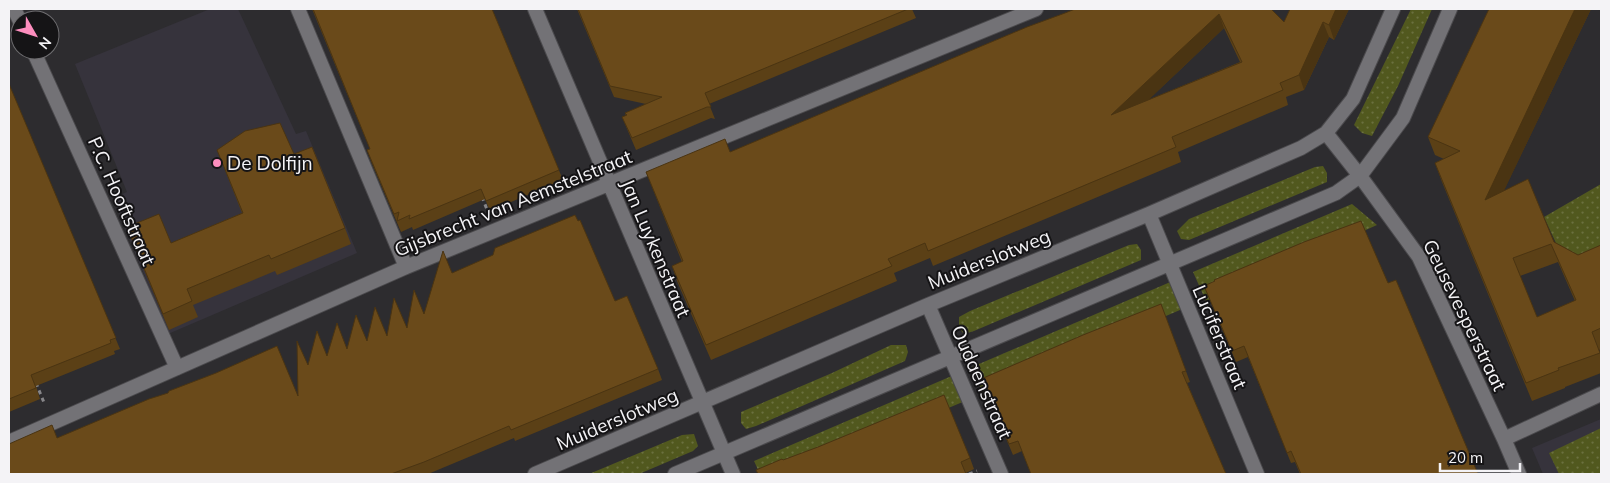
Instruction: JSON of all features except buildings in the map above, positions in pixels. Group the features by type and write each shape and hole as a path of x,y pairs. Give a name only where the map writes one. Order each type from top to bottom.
{"street":[{"path":"298,9 406,267"},
{"name":"Jan Luykenstraat","path":"535,9 732,474"},
{"name":"Gijsbrecht van Aemstelstraat","path":"9,442 406,267 1036,9"},
{"name":"Muiderslotweg","path":"535,474 928,305 1149,214 1301,148 1326,133 1353,99 1393,9"},
{"path":"675,474 1336,193 1360,176 1404,118 1450,9"},
{"name":"P.C. Hooftstraat","path":"38,60 177,368"},
{"name":"Geusevesperstraat","path":"1326,133 1419,257 1519,474"},
{"name":"Luciferstraat","path":"1149,214 1257,474"},
{"name":"Oudaenstraat","path":"928,305 1001,474"},
{"path":"1504,439 1601,394"}],"path":[{"path":"481,194 496,230"},
{"path":"34,379 52,423"}],"shaded area":[{"name":"De Dolfijn","path":"210,9 238,9 296,134 306,131 357,253 168,334 113,198 127,192 75,64"},
{"path":"1601,419 1601,474 1543,474 1532,448"}],"green space":[{"path":"1411,9 1432,9 1398,86 1372,136 1362,133 1354,125"},
{"path":"1323,166 1327,173 1327,182 1189,240 1181,239 1177,231 1189,219 1315,167"},
{"path":"1601,184 1601,267 1573,280 1544,217"},
{"path":"1352,204 1377,225 1206,301 1193,272"},
{"path":"1137,244 1141,250 1141,260 974,331 964,334 959,328 959,317 970,311 1129,245"},
{"path":"1175,280 1187,307 983,394 972,367"},
{"path":"891,345 906,345 908,352 905,361 756,426 746,429 741,423 741,412 832,373"},
{"path":"954,375 965,401 792,474 760,474 754,461"},
{"path":"1601,428 1601,474 1559,474 1549,453"},
{"path":"694,434 698,446 693,451 639,474 589,474 682,435"}],"place":[{"name":"De Dolfijn","path":"217,163"}]}
